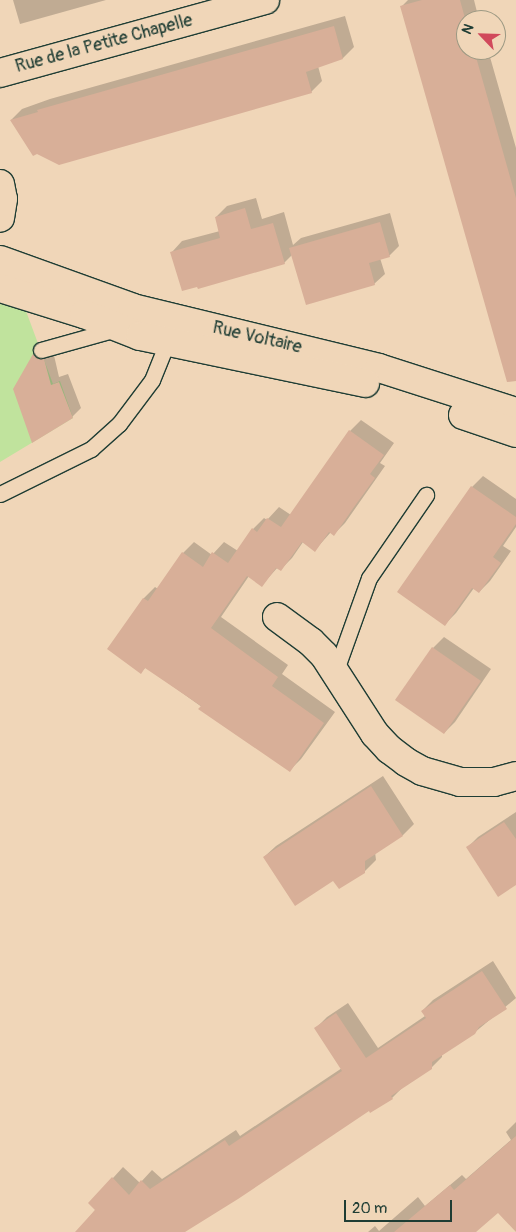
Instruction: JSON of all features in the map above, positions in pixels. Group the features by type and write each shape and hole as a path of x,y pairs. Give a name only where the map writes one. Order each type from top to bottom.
{"street":[{"name":"Rue de la Petite Chapelle","path":"0,73 265,0"},
{"path":"0,184 3,199 0,218"},
{"name":"Rue Voltaire","path":"0,260 134,308 379,368 516,412"},
{"name":"Rue Voltaire","path":"0,288 75,311 119,328 167,343 376,386 516,433"},
{"path":"277,616 311,642 336,670 360,714 389,749 422,771 460,782 479,783 516,776"}],"lane":[{"path":"41,350 119,328"},
{"path":"0,494 91,450 118,424 152,380 167,343"},
{"path":"336,670 369,578 426,495"}],"green space":[{"path":"0,304 26,311 53,384 60,381 73,418 0,462"}],"building":[{"path":"422,0 460,0 463,10 456,10 456,60 477,60 516,198 516,381 507,382 400,6"},
{"path":"334,26 343,59 306,72 312,93 59,165 37,154 33,156 10,120 38,112 37,110"},
{"path":"245,208 251,229 273,223 285,264 198,289 197,287 182,291 170,252 220,238 215,217"},
{"path":"380,222 390,257 369,263 375,285 306,305 289,248"},
{"path":"33,354 38,359 44,359 51,385 59,382 73,418 32,443 13,389"},
{"path":"349,430 384,455 370,474 375,478 334,536 329,532 315,552 302,542 281,571 276,568 262,587 247,576 211,628 278,677 272,686 324,723 290,772 198,709 201,706 145,668 141,674 107,649 143,598 148,601 182,552 203,567 212,552 228,563 252,528 257,532 267,518 284,529 281,527"},
{"path":"471,486 516,517 516,524 493,557 501,563 479,593 472,588 445,626 397,592"},
{"path":"432,647 481,681 444,734 395,700"},
{"path":"371,786 403,836 365,861 365,873 339,889 333,881 295,906 263,857"},
{"path":"504,822 516,839 516,885 498,897 466,847"},
{"path":"482,971 507,1009 479,1027 475,1034 432,1062 432,1069 391,1096 393,1099 370,1113 369,1111 238,1199 185,1232 75,1232 95,1210 88,1203 112,1177 129,1195 141,1180 150,1189 225,1140 229,1146 342,1071 314,1028 336,1013 366,1058 426,1018 421,1011"},
{"path":"516,1136 516,1232 498,1213 476,1232 394,1232 450,1185 454,1190"}]}
